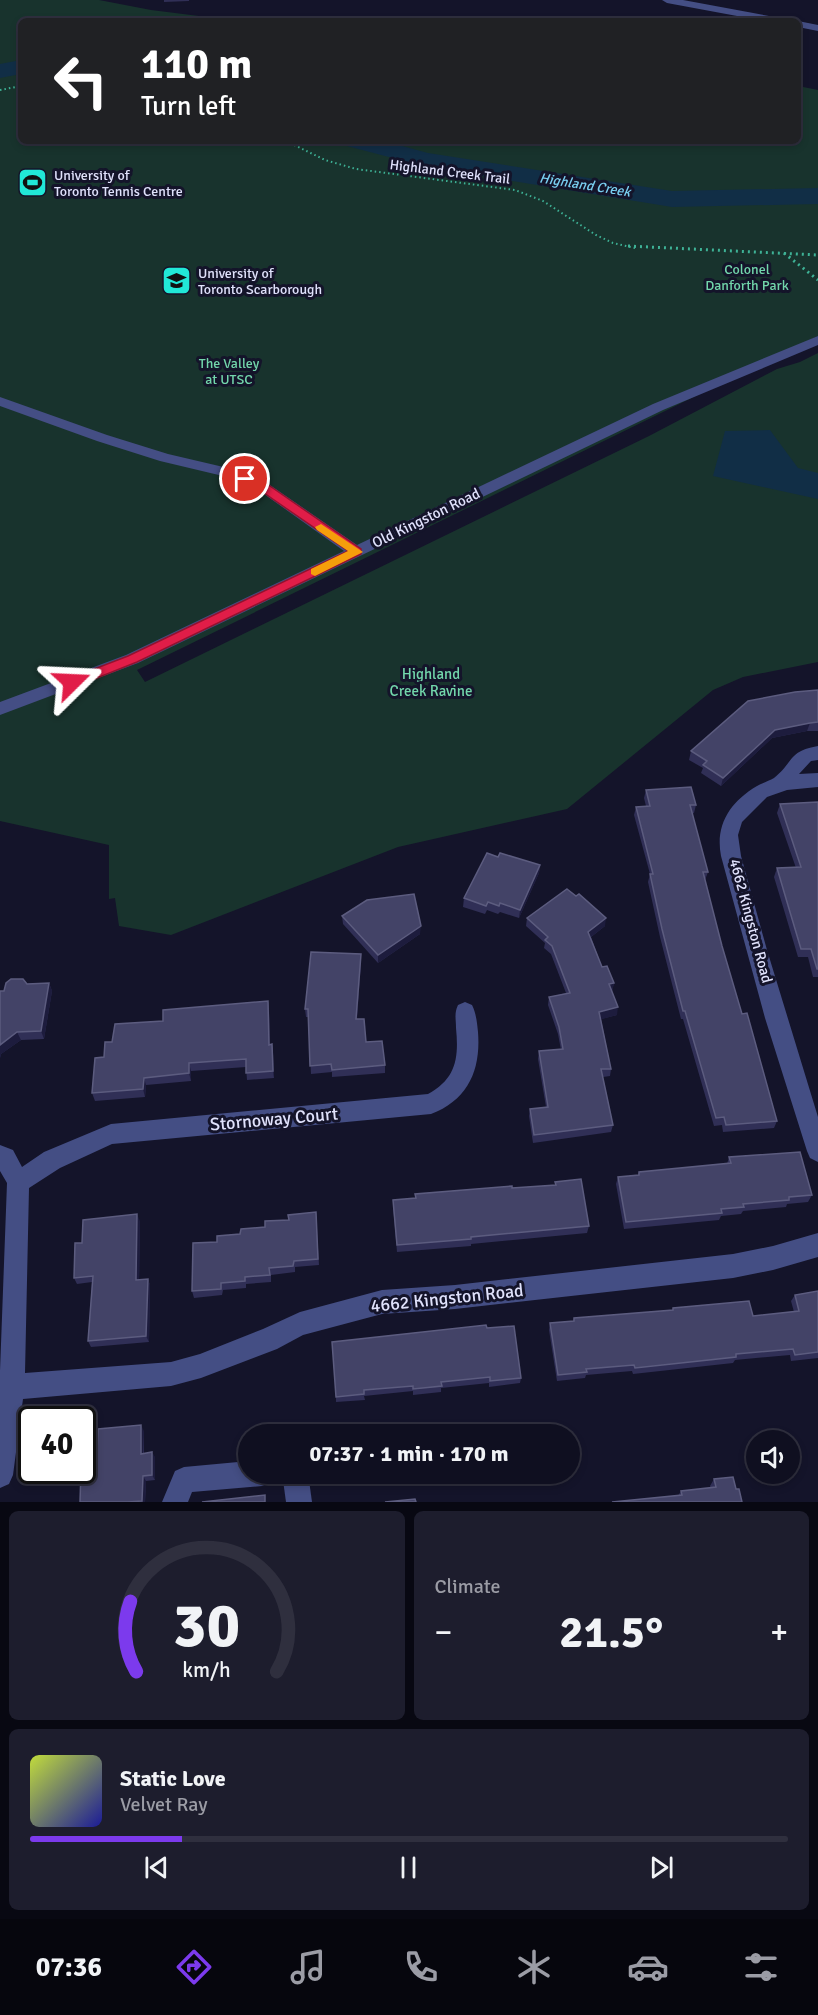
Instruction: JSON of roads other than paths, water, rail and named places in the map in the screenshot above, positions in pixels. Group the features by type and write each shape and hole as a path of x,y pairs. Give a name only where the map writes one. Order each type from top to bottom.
{"street":[{"path":"667,0 764,18"},
{"path":"801,25 818,28"},
{"name":"Old Kingston Road","path":"0,709 132,659 658,407 818,340"},
{"path":"0,401 102,438 165,458 227,472 262,486 357,552"},
{"name":"4662 Kingston Road","path":"780,783 806,755 818,753"},
{"name":"4662 Kingston Road","path":"818,780 780,783 767,787 752,797 733,819 728,832 745,908 818,1151"},
{"name":"Stornoway Court","path":"18,1182 52,1160 111,1134 431,1104 451,1092 461,1080 467,1066 469,1041 465,1011"},
{"path":"0,1156 5,1158 18,1182 12,1387 0,1475"},
{"name":"4662 Kingston Road","path":"12,1387 171,1374 201,1366 268,1340 300,1324 382,1302 455,1297 733,1266 773,1258 809,1245 818,1245"},
{"path":"175,1502 184,1480 238,1475"},
{"path":"296,1484 298,1502"}],"water":[{"path":"770,430 798,468 818,473 818,499 713,476 725,431"}],"waterway":[{"name":"Highland Creek","path":"0,71 18,68"},
{"name":"Highland Creek","path":"367,144 427,160 672,199 818,196"}],"place":[{"name":"University of Toronto Tennis Centre","path":"33,183"},
{"name":"University of Toronto Scarborough","path":"177,281"}],"park label":[{"name":"Colonel Danforth Park","path":"747,278"},
{"name":"The Valley at UTSC","path":"229,372"},
{"name":"Highland Creek Ravine","path":"431,682"}]}
